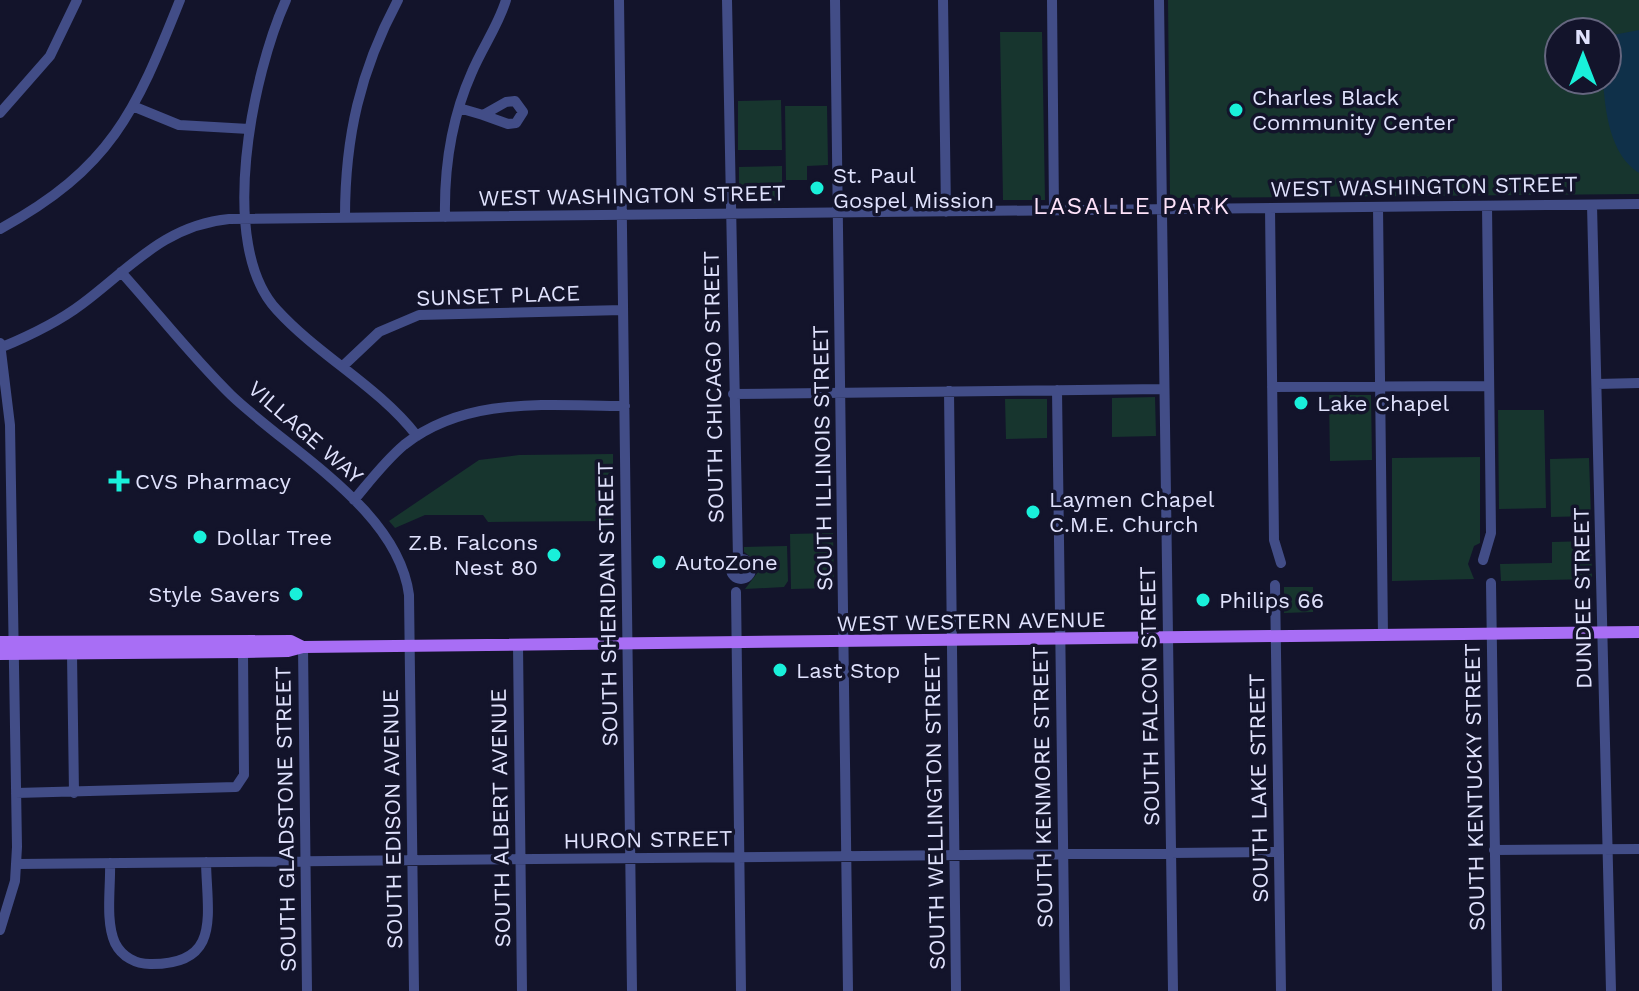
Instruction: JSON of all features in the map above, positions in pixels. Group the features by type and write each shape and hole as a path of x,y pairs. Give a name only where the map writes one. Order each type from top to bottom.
{"main road":[{"name":"WEST WESTERN AVENUE","path":"9,646 72,654 288,651 303,647 1639,632"},
{"name":"WEST WESTERN AVENUE","path":"0,654 9,646 291,641 303,647"}],"street":[{"path":"0,113 50,56 77,0"},
{"path":"0,229 70,185 109,145 135,107 180,0"},
{"path":"286,0 263,59 249,129 247,218 250,259 267,299 289,322 397,412 417,436"},
{"path":"345,217 346,157 358,91 376,41 398,0"},
{"path":"445,217 447,156 459,108 506,0"},
{"name":"SOUTH SHERIDAN STREET","path":"619,0 632,991"},
{"name":"SOUTH CHICAGO STREET","path":"727,0 738,559"},
{"name":"SOUTH ILLINOIS STREET","path":"835,0 848,991"},
{"path":"943,0 946,212"},
{"path":"1052,0 1054,210"},
{"name":"SOUTH FALCON STREET","path":"1159,0 1173,991"},
{"path":"135,107 179,125 249,129"},
{"path":"459,108 483,115"},
{"name":"WEST WASHINGTON STREET","path":"0,346 69,313 177,231 210,220 1639,204"},
{"name":"DUNDEE STREET","path":"1592,205 1611,991"},
{"path":"1483,560 1491,533 1487,206"},
{"path":"1378,207 1383,636"},
{"path":"1270,208 1274,540 1281,563"},
{"name":"VILLAGE WAY","path":"121,272 229,392 382,527 403,564 409,595 410,646"},
{"name":"SUNSET PLACE","path":"343,366 379,332 419,315 623,310"},
{"path":"0,346 10,425 9,646 17,864 12,894 0,930"},
{"path":"1597,384 1639,383"},
{"path":"1272,387 1488,386"},
{"path":"733,394 1164,389"},
{"name":"SOUTH KENMORE STREET","path":"1057,390 1065,991"},
{"name":"SOUTH WELLINGTON STREET","path":"949,391 956,991"},
{"path":"354,500 393,455 417,436 446,420 485,409 625,406"},
{"name":"SOUTH KENTUCKY STREET","path":"1491,583 1497,991"},
{"name":"SOUTH LAKE STREET","path":"1275,585 1281,991"},
{"path":"736,592 741,991"},
{"name":"SOUTH ALBERT AVENUE","path":"518,645 522,991"},
{"name":"SOUTH EDISON AVENUE","path":"410,646 414,991"},
{"name":"SOUTH GLADSTONE STREET","path":"303,647 307,991"},
{"path":"16,793 236,787 244,775 243,652"},
{"path":"72,654 74,793"},
{"path":"1494,850 1639,849"},
{"name":"HURON STREET","path":"17,864 1279,852"},
{"path":"110,863 112,931 116,945 135,962 171,964 193,956 205,939 206,862"}],"green space":[{"path":"1168,0 1639,0 1639,194 1170,198"},
{"path":"1000,32 1042,32 1045,200 1003,200"},
{"path":"781,100 782,150 738,150 738,101"},
{"path":"785,106 827,106 828,165 807,166 807,180 786,180"},
{"path":"782,166 782,203 739,204 739,167"},
{"path":"1329,395 1371,395 1372,460 1330,461"},
{"path":"1155,397 1156,436 1112,437 1112,398"},
{"path":"1005,399 1047,399 1047,438 1006,439"},
{"path":"1498,410 1544,410 1546,508 1499,509"},
{"path":"613,454 613,521 488,522 483,515 425,515 395,528 389,521 479,460 519,455"},
{"path":"1480,457 1480,543 1474,546 1468,564 1474,579 1392,581 1392,458"},
{"path":"1589,458 1591,516 1551,517 1550,459"},
{"path":"833,533 834,588 791,589 790,534"},
{"path":"1591,541 1592,579 1501,581 1500,564 1552,563 1552,542"},
{"path":"787,546 788,581 784,587 745,589 758,572 756,561 744,552 744,547"},
{"path":"1284,587 1313,587 1313,612 1284,613"}],"water":[{"path":"1639,30 1639,173 1629,165 1615,144 1605,105 1604,96 1623,96 1623,33"}],"place":[{"name":"Charles Black Community Center","path":"1236,110"},
{"name":"St. Paul Gospel Mission","path":"817,188"},
{"name":"Lake Chapel","path":"1301,403"},
{"name":"CVS Pharmacy","path":"119,481"},
{"name":"Laymen Chapel C.M.E. Church","path":"1033,512"},
{"name":"Dollar Tree","path":"200,537"},
{"name":"Z.B. Falcons Nest 80","path":"554,555"},
{"name":"AutoZone","path":"659,562"},
{"name":"Style Savers","path":"296,594"},
{"name":"Philips 66","path":"1203,600"},
{"name":"Last Stop","path":"780,670"}],"district":[{"name":"LASALLE PARK","path":"1132,206"}]}
